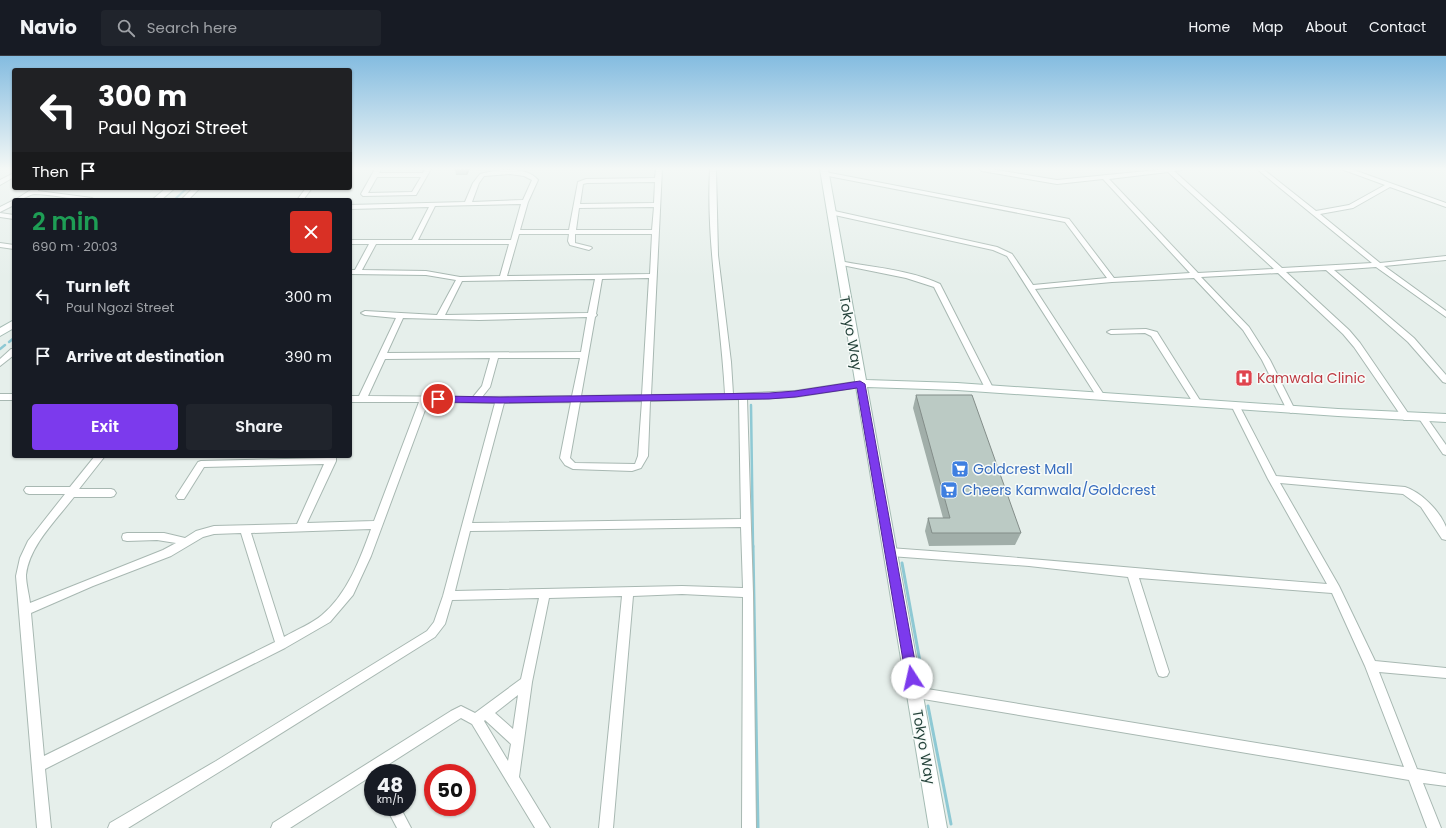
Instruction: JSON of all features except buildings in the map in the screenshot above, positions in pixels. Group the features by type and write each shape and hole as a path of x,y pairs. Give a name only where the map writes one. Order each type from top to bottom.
{"main road":[{"name":"Tokyo Way","path":"829,205 938,828"},
{"path":"0,326 12,317"},
{"path":"0,333 12,324"},
{"path":"860,384 921,383 1407,418 1446,418"}],"street":[{"path":"0,210 9,205"},
{"path":"352,207 407,205"},
{"path":"414,242 433,205"},
{"path":"503,277 524,205"},
{"path":"589,248 572,244 577,206 654,205"},
{"path":"599,276 593,315 565,458 568,463 573,466 632,468 638,466 643,456 656,205"},
{"path":"714,205 715,254 727,362 729,397"},
{"path":"993,205 1067,220 1112,280"},
{"path":"1131,205 1246,329 1266,360 1291,410"},
{"path":"1208,205 1281,271 1351,338 1407,418"},
{"path":"1306,205 1378,264 1446,316"},
{"path":"1316,213 1355,205"},
{"path":"830,212 1000,249 1010,255 1100,395"},
{"path":"0,215 12,217"},
{"path":"516,232 654,232"},
{"path":"352,242 514,242"},
{"path":"353,272 374,242"},
{"path":"0,244 12,247"},
{"path":"1031,287 1196,274 1328,268 1446,258"},
{"path":"839,263 935,284 989,388"},
{"path":"1328,268 1411,340 1446,380"},
{"path":"353,272 426,273 460,279 503,277 652,276"},
{"path":"440,317 460,279"},
{"path":"365,313 440,317 593,315"},
{"path":"362,399 400,316"},
{"path":"1111,332 1146,331 1154,334 1197,402"},
{"path":"0,363 12,353"},
{"path":"475,400 486,387 496,355"},
{"path":"381,356 585,355"},
{"path":"352,398 500,400 729,397 795,394 860,384"},
{"path":"742,396 748,593 749,828"},
{"path":"0,397 12,397"},
{"path":"38,766 281,644 326,619 337,608 349,592 366,556 425,399"},
{"path":"115,828 220,765 360,676 431,634 438,624 448,596 500,400"},
{"path":"1235,405 1273,479 1335,589 1372,666 1434,828"},
{"path":"1422,417 1446,452"},
{"path":"44,828 21,576 25,558 32,544 98,458"},
{"path":"181,496 203,460 332,458 300,527"},
{"path":"1273,479 1406,491 1420,499 1425,504 1446,536"},
{"path":"29,490 111,493"},
{"path":"466,527 746,523"},
{"path":"25,610 89,583 167,553 200,534 214,530 377,525"},
{"path":"244,528 281,644"},
{"path":"127,537 176,537 186,542"},
{"path":"890,552 1029,562 1132,573 1335,589"},
{"path":"1132,573 1163,672"},
{"path":"448,596 682,590 748,593"},
{"path":"606,828 628,592"},
{"path":"512,780 526,682 545,593"},
{"path":"1372,666 1446,673"},
{"path":"480,717 526,682"},
{"path":"915,693 1446,780"},
{"path":"384,764 455,714 461,712 480,717 494,718 517,742"},
{"path":"480,717 512,780 543,828"},
{"path":"278,828 364,777"},
{"path":"398,816 404,828"}],"waterway":[{"path":"0,349 5,345"},
{"path":"751,405 753,547"},
{"path":"753,546 758,828"},
{"path":"902,563 923,678"},
{"path":"928,706 951,824"}],"place":[{"name":"Kamwala Clinic","path":"1244,378"},
{"name":"Goldcrest Mall","path":"960,469"},
{"name":"Cheers Kamwala/Goldcrest","path":"949,490"}],"route":[{"path":"438,399 500,400 769,396 795,394 860,384 912,678"}]}
